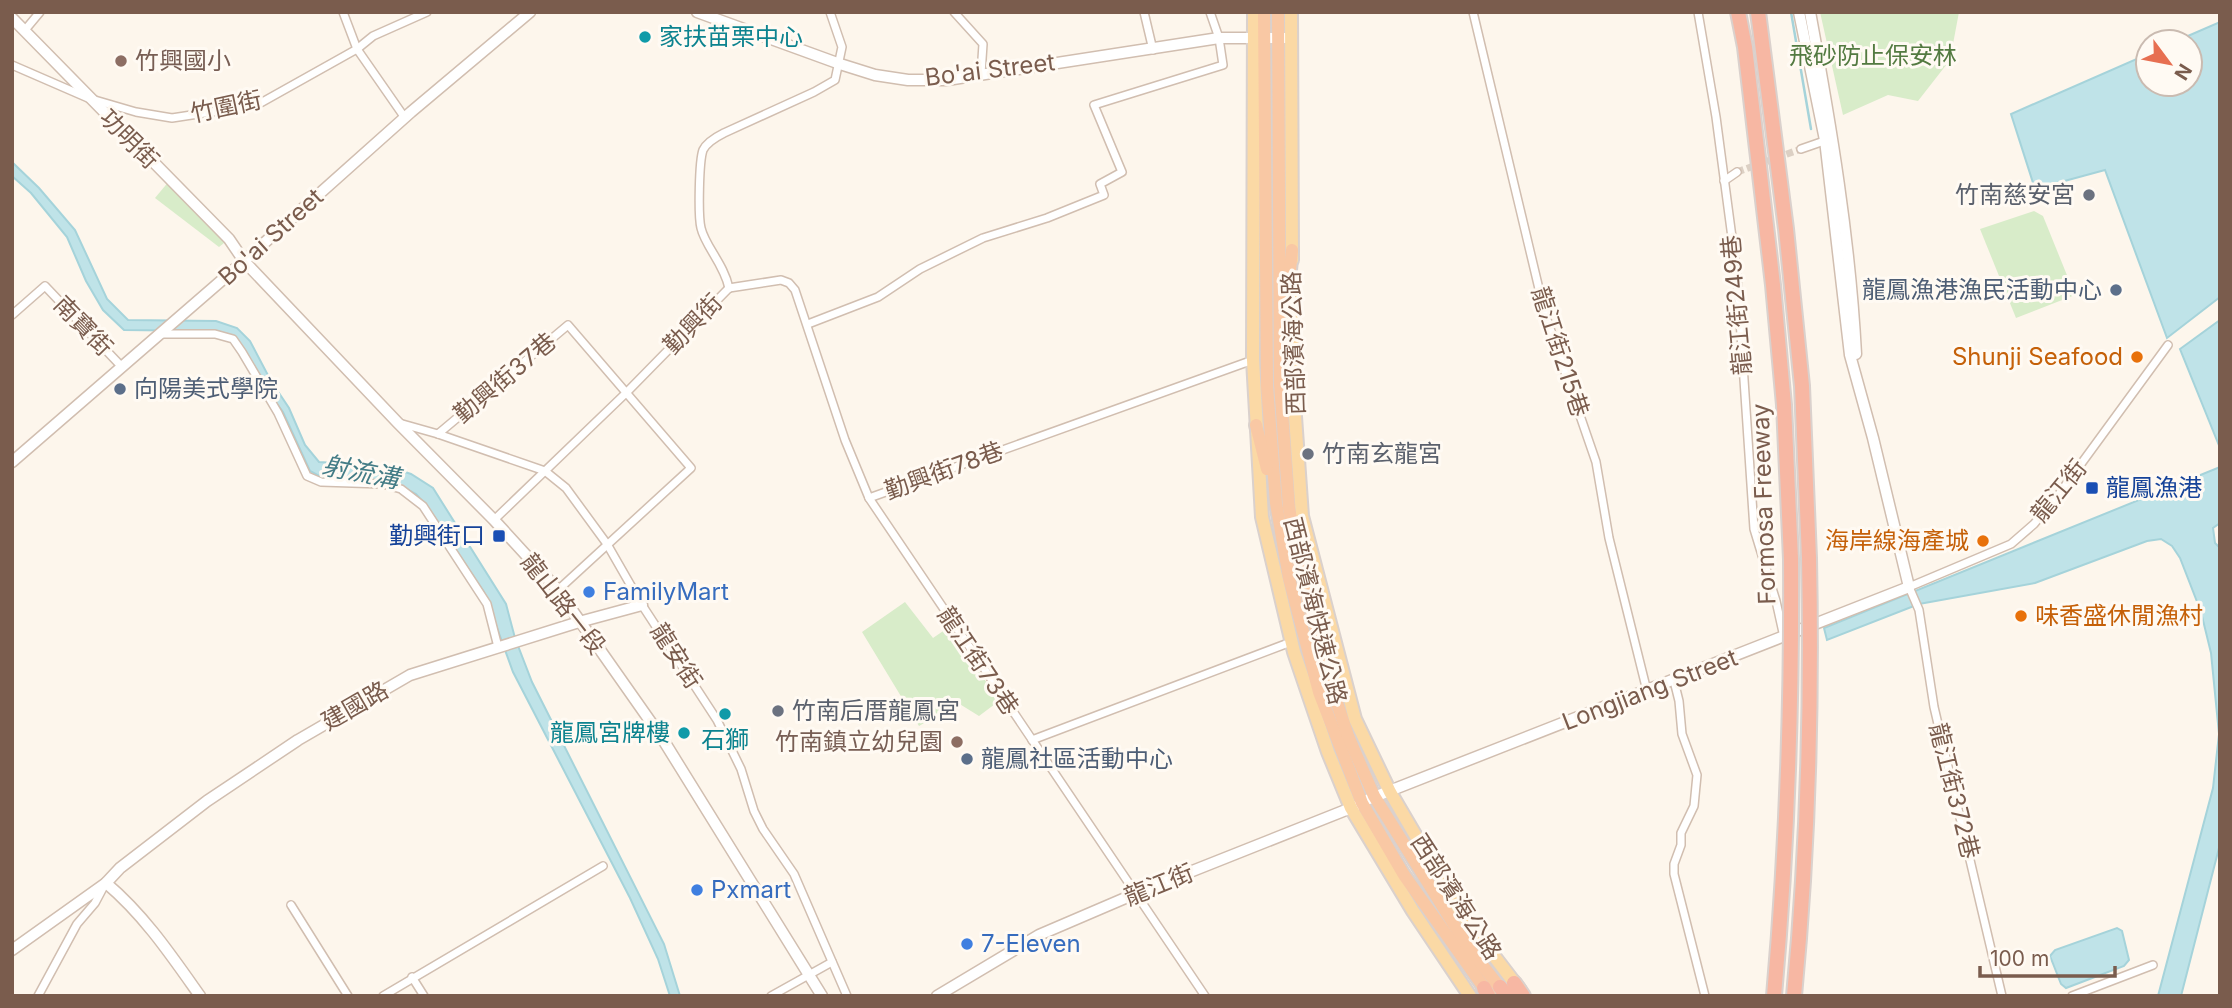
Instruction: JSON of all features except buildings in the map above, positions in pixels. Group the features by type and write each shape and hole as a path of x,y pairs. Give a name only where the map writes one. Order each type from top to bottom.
{"highway":[{"name":"西部濱海快速公路","path":"1264,12 1259,37 1267,372 1276,503 1289,578 1319,692 1356,806 1404,874 1498,992"},
{"name":"西部濱海快速公路","path":"1278,12 1285,38 1280,384 1289,508 1301,574 1348,736 1374,796 1498,992"},
{"name":"Formosa Freeway","path":"1738,12 1745,47 1774,297 1784,405 1791,559 1790,766 1774,996"},
{"name":"Formosa Freeway","path":"1758,12 1786,229 1802,386 1810,558 1810,733 1806,834 1794,996"},
{"path":"1280,384 1292,250"},
{"path":"1256,425 1276,503"},
{"path":"1498,992 1524,996"}],"main road":[{"name":"西部濱海公路","path":"1254,12 1259,37 1253,360 1262,517 1292,642 1328,752 1413,911 1470,996"},
{"name":"西部濱海公路","path":"1292,12 1285,38 1292,250 1293,388 1302,516 1355,719 1390,792 1461,913 1498,992"}],"street":[{"path":"24,30 40,12"},
{"path":"343,12 357,49 405,118"},
{"name":"竹圍街","path":"12,65 88,98 136,112 172,118 257,105 357,49 373,36 427,12"},
{"name":"Bo'ai Street","path":"13,459 530,12"},
{"name":"Bo'ai Street","path":"697,12 839,64 875,75 908,80 947,80 1219,38 1285,38"},
{"path":"830,12 842,47 839,64"},
{"path":"954,12 983,44 981,74"},
{"path":"1144,12 1153,50"},
{"path":"808,324 878,297 920,270 983,238 1047,218 1104,195 1100,184 1122,172 1094,106 1223,65 1219,38 1210,12"},
{"name":"龍江街215巷","path":"1473,12 1545,314 1596,462 1609,538 1647,691"},
{"name":"龍江街249巷","path":"1698,12 1737,275 1754,529 1784,637"},
{"path":"1799,12 1829,139"},
{"path":"1810,12 1845,231 1857,376 1909,588"},
{"name":"功明街","path":"12,18 229,239 244,261"},
{"name":"勤興街","path":"494,520 626,393 729,288 726,273 701,229 701,162 704,148 724,133 835,80 839,64"},
{"path":"1801,149 1829,139"},
{"path":"1724,181 1737,172"},
{"name":"龍山路一段","path":"244,261 558,590 662,738 822,996"},
{"name":"勤興街78巷","path":"729,288 780,280 789,283 795,290 845,440 869,498 1253,360"},
{"name":"南寶街","path":"14,311 45,286 122,367"},
{"name":"勤興街37巷","path":"438,434 568,325 626,393"},
{"path":"167,328 233,339 278,413 307,476 321,482 383,484 401,489 423,506 487,604 500,646"},
{"name":"龍江街","path":"1909,588 2011,544 2034,524 2168,345"},
{"path":"558,590 691,468 626,393"},
{"name":"龍安街","path":"398,423 545,471 566,488 607,544 642,605 717,720 741,769 758,820 794,874 847,996"},
{"name":"龍江街73巷","path":"869,498 1205,996"},
{"name":"Longjiang Street","path":"1390,792 1647,691 1674,684 1909,588"},
{"name":"龍江街372巷","path":"1909,588 1919,610 1934,707 2002,996"},
{"name":"建國路","path":"12,950 106,883 120,868 206,801 298,740 410,675 642,605"},
{"path":"1032,740 1292,642"},
{"path":"1674,684 1679,701 1682,734 1697,775 1694,806 1681,832 1681,845 1674,864 1674,874 1704,996"},
{"name":"龍江街","path":"940,995 1039,935 1356,806 1374,796 1390,792"},
{"path":"383,996 603,866"},
{"path":"106,883 139,914 200,996"},
{"name":"建國路","path":"38,996 78,924 95,904 106,883"},
{"path":"291,905 348,996"},
{"path":"771,996 832,962"},
{"path":"2072,996 2153,965"},
{"path":"412,977 424,996"}],"green space":[{"name":"飛砂防止保安林","path":"1820,12 1959,12 1950,60 1918,101 1888,95 1843,115"},
{"path":"170,180 229,239 219,247 155,198"},
{"path":"2034,211 2043,216 2075,295 2016,318 1980,229"},
{"path":"905,602 933,638 949,627 999,701 979,716 958,703 919,726 862,632"}],"water":[{"path":"2220,22 2220,297 2167,338 2105,170 2035,189 2011,114 2134,60 2134,98 2204,98 2204,29"},
{"name":"射流溝","path":"12,162 39,188 75,230 107,299 128,320 216,321 237,328 250,341 289,408 305,445 319,462 387,466 411,474 433,488 506,604 515,638 532,682 664,944 680,996 670,996 658,959 630,898 513,672 484,592 426,505 416,494 393,482 341,481 321,477 310,471 283,412 261,382 245,350 233,337 212,331 124,330 103,310 86,281 67,237 31,193 12,176"},
{"path":"2220,320 2220,448 2180,349"},
{"path":"2220,467 2220,523 2213,528 2215,543 2220,548 2220,844 2181,996 2158,996 2213,788 2219,734 2211,653 2201,612 2180,558 2172,546 2161,539 2147,541 2035,583 1919,604 1827,640 1824,628"},
{"path":"2117,928 2122,931 2129,960 2124,966 2066,988 2061,984 2050,956 2055,950"}],"waterway":[{"path":"1791,12 1811,129"}],"tunnel":[{"path":"1737,172 1801,149"}],"place":[{"name":"家扶苗栗中心","path":"645,37"},
{"name":"竹興國小","path":"121,61"},
{"name":"竹南慈安宮","path":"2089,195"},
{"name":"龍鳳漁港漁民活動中心","path":"2116,290"},
{"name":"Shunji Seafood","path":"2137,357"},
{"name":"向陽美式學院","path":"120,389"},
{"name":"竹南玄龍宮","path":"1308,454"},
{"name":"龍鳳漁港","path":"2092,488"},
{"name":"勤興街口","path":"499,536"},
{"name":"海岸線海產城","path":"1983,541"},
{"name":"FamilyMart","path":"589,592"},
{"name":"味香盛休閒漁村","path":"2021,616"},
{"name":"竹南后厝龍鳳宮","path":"778,711"},
{"name":"石獅","path":"725,714"},
{"name":"龍鳳宮牌樓","path":"684,733"},
{"name":"竹南鎮立幼兒園","path":"957,742"},
{"name":"龍鳳社區活動中心","path":"967,759"},
{"name":"Pxmart","path":"697,890"},
{"name":"7-Eleven","path":"967,944"}]}
